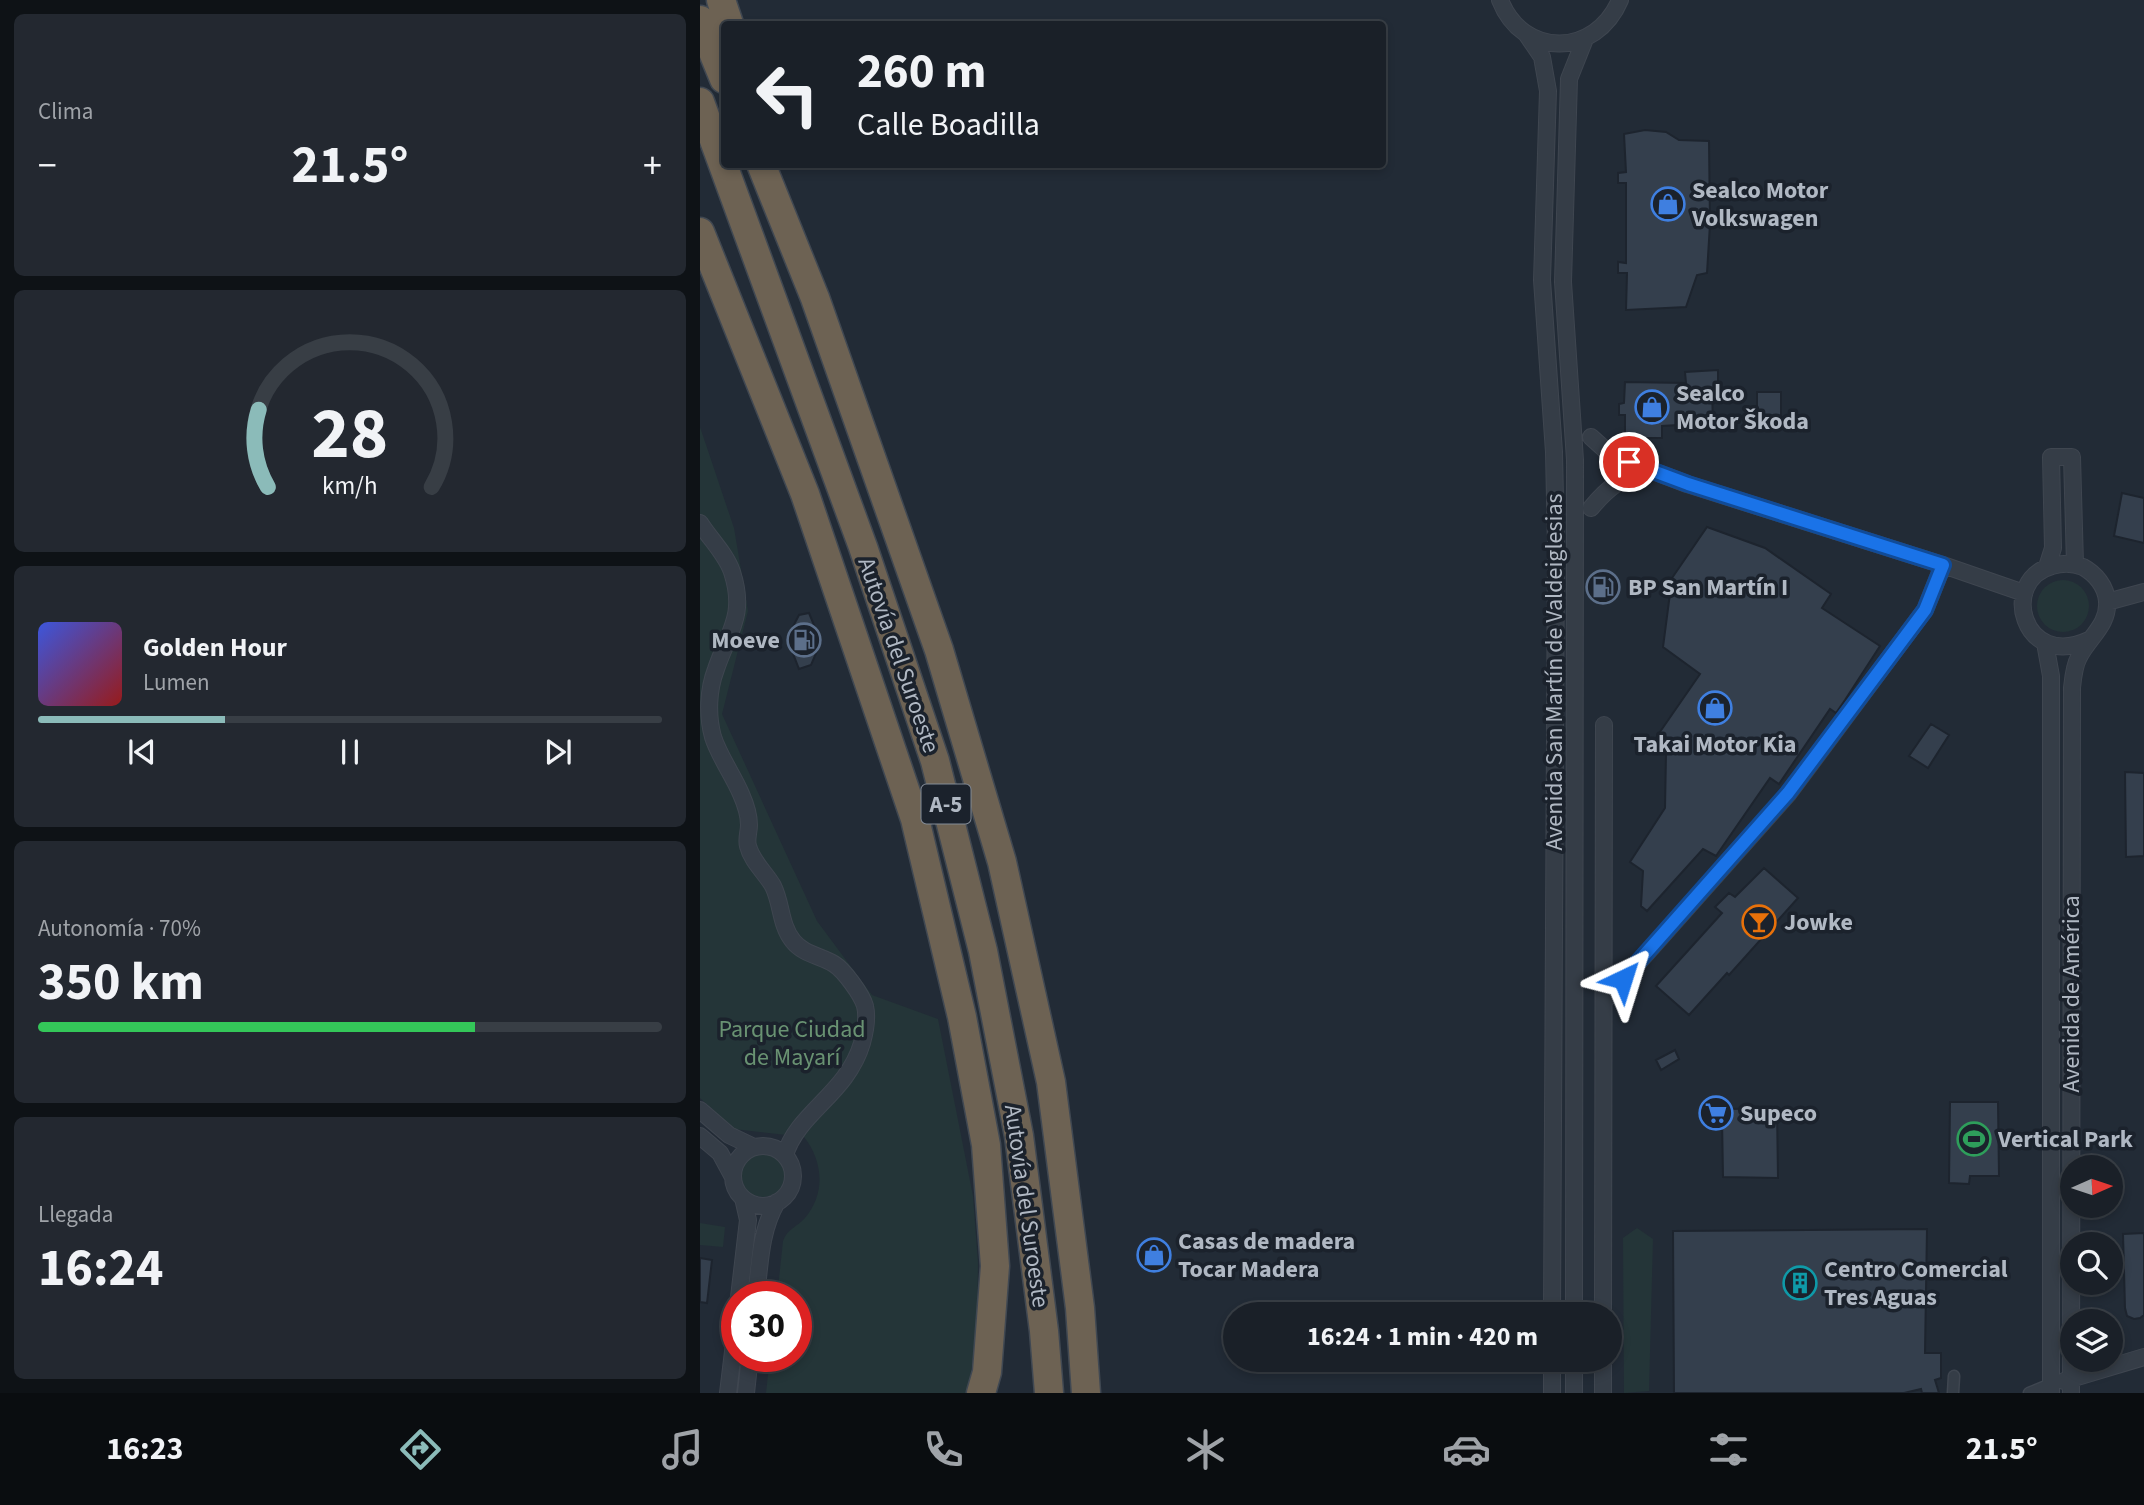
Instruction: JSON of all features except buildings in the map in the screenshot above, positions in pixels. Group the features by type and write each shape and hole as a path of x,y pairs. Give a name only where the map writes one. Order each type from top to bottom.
{"highway":[{"path":"721,0 728,21"},
{"path":"700,20 721,72"},
{"name":"Autovía del Suroeste","path":"700,102 721,158"},
{"path":"700,132 751,238"},
{"name":"Autovía del Suroeste","path":"725,168 863,547 934,761 983,951 1019,1136 1044,1331 1049,1393"},
{"name":"Autovía del Suroeste","path":"763,168 792,240 939,650 1002,862 1051,1082 1080,1308 1086,1393"},
{"path":"777,168 788,199 792,240"},
{"path":"700,232 805,494 915,819 962,1017 986,1145 995,1266 987,1372 981,1393"}],"street":[{"name":"Avenida San Martín de Valdeiglesias","path":"1500,0 1507,15 1527,35 1542,57 1548,92 1542,280 1554,452 1556,546 1552,1302"},
{"path":"1527,35 1546,43 1566,44 1585,39 1600,30 1612,17 1620,0"},
{"name":"Avenida San Martín de Valdeiglesias","path":"1574,1302 1575,460 1563,282 1569,79 1585,39"},
{"path":"1591,437 1611,454 1688,484 2024,593"},
{"path":"2047,567 2053,548 2051,457 2072,457 2075,564"},
{"path":"1591,508 1607,489 1620,480 1647,469"},
{"path":"700,523 731,569 737,590 736,623 715,670 709,708 714,738 743,796 749,822 747,843 754,861 772,885 780,903 783,922 793,941 806,951 837,965 852,982 865,1006 865,1030 857,1060 839,1087 797,1131 789,1142 785,1155"},
{"path":"2061,563 2075,564 2093,574 2100,582 2107,602 2106,616 2099,630 2089,640 2075,647 2060,648 2045,643 2036,636 2024,616 2024,593 2037,573 2047,567 2061,563"},
{"path":"1606,999 1788,793 1925,610 1943,565"},
{"path":"2107,602 2144,592"},
{"name":"Avenida de América","path":"2071,1386 2072,688 2078,659 2089,640"},
{"name":"Avenida de América","path":"2045,643 2051,676 2051,1388"},
{"path":"1603,1302 1602,1178 1606,999 1604,725"},
{"path":"1605,951 1619,962 1640,960"},
{"path":"700,1110 729,1135 754,1147 770,1147 785,1155 790,1163 792,1181 784,1197 777,1202 760,1205 743,1198"},
{"path":"700,1136 720,1153 743,1198 748,1220 741,1281"},
{"path":"733,1177 738,1159 754,1147"},
{"path":"758,1281 762,1243 768,1219 777,1202"},
{"path":"2029,1393 2071,1386 2144,1357"},
{"path":"728,1393 731,1372"},
{"path":"746,1393 748,1372"},
{"path":"1552,1372 1552,1393"},
{"path":"1574,1372 1574,1393"},
{"path":"1602,1393 1603,1372"},
{"path":"1953,1393 1954,1376"}],"green space":[{"name":"Parque Ciudad de Mayarí","path":"700,427 734,528 748,611 722,714 817,921 872,995 938,1019 973,1196 978,1263 977,1338 967,1393 766,1393 768,1372 812,1372 812,1281 779,1281 783,1241 812,1208 819,1188 818,1167 804,1137 734,1129 700,1098"},
{"path":"2063,580 2082,587 2089,606 2082,625 2063,632 2044,625 2037,606 2044,587"},
{"path":"763,1153 778,1160 785,1175 778,1190 763,1197 748,1190 741,1175 748,1160"},
{"path":"700,1223 725,1227 723,1247 700,1245"},
{"path":"1637,1228 1653,1239 1649,1391 1624,1393 1623,1238"}],"place":[{"name":"Sealco Motor Volkswagen","path":"1668,204"},
{"name":"Sealco Motor Škoda","path":"1652,407"},
{"name":"BP San Martín I","path":"1603,587"},
{"name":"Moeve","path":"804,640"},
{"name":"Takai Motor Kia","path":"1715,708"},
{"name":"Jowke","path":"1759,922"},
{"name":"Supeco","path":"1716,1113"},
{"name":"Vertical Park","path":"1974,1139"},
{"name":"Casas de madera Tocar Madera","path":"1154,1255"},
{"name":"Centro Comercial Tres Aguas","path":"1800,1283"}],"route":[{"path":"1623,979 1788,793 1925,610 1943,565 1688,484 1629,462"}]}
